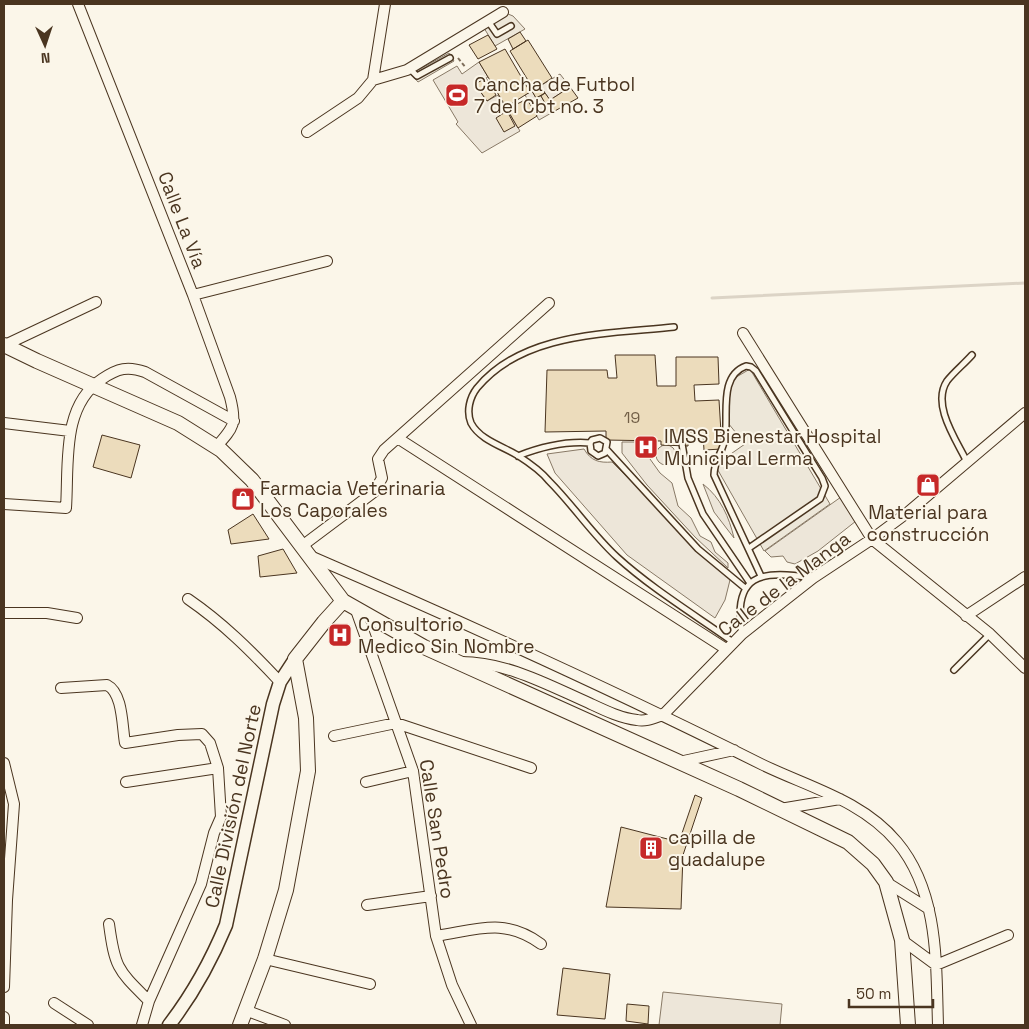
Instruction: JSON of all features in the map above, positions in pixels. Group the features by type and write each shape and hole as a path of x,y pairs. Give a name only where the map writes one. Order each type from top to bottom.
{"main road":[{"path":"4,345 178,423 216,447 252,480 344,601 356,610 424,647 678,762 848,842 873,864 886,882 902,940 908,1025"},
{"name":"Calle División del Norte","path":"295,659 324,622 344,601"},
{"path":"240,1025 265,959 286,890 308,771 306,718 295,659"}],"street":[{"name":"Calle La Vía","path":"78,4 193,295 230,397 234,421"},
{"path":"306,132 358,98 373,80 385,4"},
{"path":"373,80 410,68 503,12"},
{"path":"193,295 326,261"},
{"path":"4,345 96,302"},
{"path":"550,303 384,450 378,459 382,478 374,492 305,550 663,715 783,775 840,799 867,813 896,841 908,858 923,888 929,909 936,965 938,1025"},
{"path":"743,333 872,539 990,634 1025,668"},
{"path":"4,504 66,508 70,431 76,410 93,385 112,372 132,368 154,377 234,421 233,427 216,447"},
{"name":"Calle de la Manga","path":"663,715 729,645 742,634 813,578 872,539 1025,412"},
{"path":"4,423 70,431"},
{"path":"398,439 729,645"},
{"path":"966,616 1025,577"},
{"path":"188,599 213,616 280,682"},
{"name":"Calle San Pedro","path":"356,610 413,771 436,936 452,984 471,1025"},
{"path":"4,613 47,613 77,618"},
{"name":"Calle División del Norte","path":"169,1025 186,1003 214,955 226,925 273,704 280,682 295,659"},
{"path":"456,662 490,663 526,676 618,716 638,721 663,715"},
{"path":"62,688 106,686 112,688 117,699 124,742 202,734 210,744 218,768 221,817 214,833 201,884 149,1001 142,1025"},
{"path":"334,736 396,723 531,768"},
{"path":"678,762 734,750"},
{"path":"4,763 14,804 7,854 4,988"},
{"path":"126,782 218,768"},
{"path":"366,782 413,771"},
{"path":"780,809 840,799"},
{"path":"886,882 929,909"},
{"path":"367,905 431,896"},
{"path":"109,924 113,955 120,971 149,1001"},
{"path":"436,936 497,927 510,928 526,933 541,944"},
{"path":"936,965 1008,935"},
{"path":"902,940 936,965"},
{"path":"265,959 370,984"},
{"path":"54,1003 88,1025"},
{"path":"245,1010 285,1025"},
{"path":"4,1017 4,1025"}],"lane":[{"path":"488,21 497,34 511,26"},
{"path":"410,68 417,76 450,58"},
{"path":"674,327 556,342 516,355 503,362 474,391 468,411 471,423 481,435 518,456 548,480 618,558 729,645"},
{"path":"967,462 944,414 943,398 946,383 972,355"},
{"path":"749,548 820,499 825,486 822,478 756,371 751,366 746,366 732,378 728,386 726,436 714,465 714,475 761,576"},
{"path":"518,456 546,447 572,443 590,443 600,438 607,442 607,450 692,544 745,588"},
{"path":"590,443 590,448 594,454 602,455 607,450"},
{"path":"682,444 688,478 703,514 750,583"},
{"path":"742,634 740,608 745,588 750,583 761,576 789,574 813,578"},
{"path":"954,670 990,634"}],"shaded area":[{"path":"508,14 513,16 525,29 495,46 484,28"},
{"path":"449,53 454,61 418,82 411,74"},
{"path":"479,62 488,77 475,84 487,101 498,95 520,131 482,153 456,124 458,122 433,80 457,66 462,74"},
{"path":"560,74 570,87 550,100 540,86"},
{"path":"532,91 536,98 541,96 545,103 547,102 553,112 539,120 525,95"},
{"path":"750,369 830,504 764,551 715,465 745,444 728,423 727,395 733,379"},
{"path":"622,442 649,442 650,459 660,473 672,483 678,506 691,518 700,536 711,542 715,552 728,563 728,568 695,537 647,485 622,453"},
{"path":"666,445 673,448 676,455 673,462 666,465 659,462 656,455 659,448"},
{"path":"584,449 596,460 612,462 730,580 725,600 715,618 627,555 555,473 547,454"},
{"path":"703,484 715,495 723,508 734,538 714,512"},
{"path":"841,497 856,521 818,551 795,564 787,562 783,556 771,557 765,551"},
{"path":"663,992 782,1004 780,1025 659,1025"}],"building":[{"path":"520,32 526,41 513,49 508,39"},
{"path":"488,35 497,49 478,59 469,45"},
{"path":"528,40 552,78 534,90 510,51"},
{"path":"505,49 530,92 506,107 479,62"},
{"path":"486,78 496,95 487,101 475,84"},
{"path":"540,86 545,93 536,98 532,91"},
{"path":"570,87 578,98 553,112 547,102"},
{"path":"545,93 550,100 545,103 541,96"},
{"path":"527,99 537,116 518,128 507,109"},
{"path":"507,111 515,126 504,132 496,118"},
{"name":"IMSS Bienestar Hospital Municipal Lerma","path":"615,355 655,355 657,386 676,386 676,357 718,357 719,384 694,385 695,401 719,400 722,449 704,450 703,435 692,435 692,433 689,433 688,446 661,445 661,441 606,440 606,431 545,432 547,370 607,370 608,378 617,378"},
{"path":"102,435 140,445 131,478 93,467"},
{"path":"253,514 269,539 231,544 228,530"},
{"path":"283,549 297,573 260,577 258,556"},
{"name":"capilla de guadalupe","path":"695,795 702,798 683,855 681,909 606,907 621,827 679,842"},
{"path":"563,968 610,974 605,1019 557,1015"},
{"path":"627,1004 649,1006 648,1024 626,1021"}],"waterway":[{"path":"712,298 1025,283"}],"place":[{"name":"Cancha de Futbol 7 del Cbt no. 3","path":"457,95"},
{"name":"IMSS Bienestar Hospital Municipal Lerma","path":"646,447"},
{"name":"Material para construcción","path":"928,485"},
{"name":"Farmacia Veterinaria Los Caporales","path":"243,499"},
{"name":"Consultorio Medico Sin Nombre","path":"340,635"},
{"name":"capilla de guadalupe","path":"651,848"}]}
